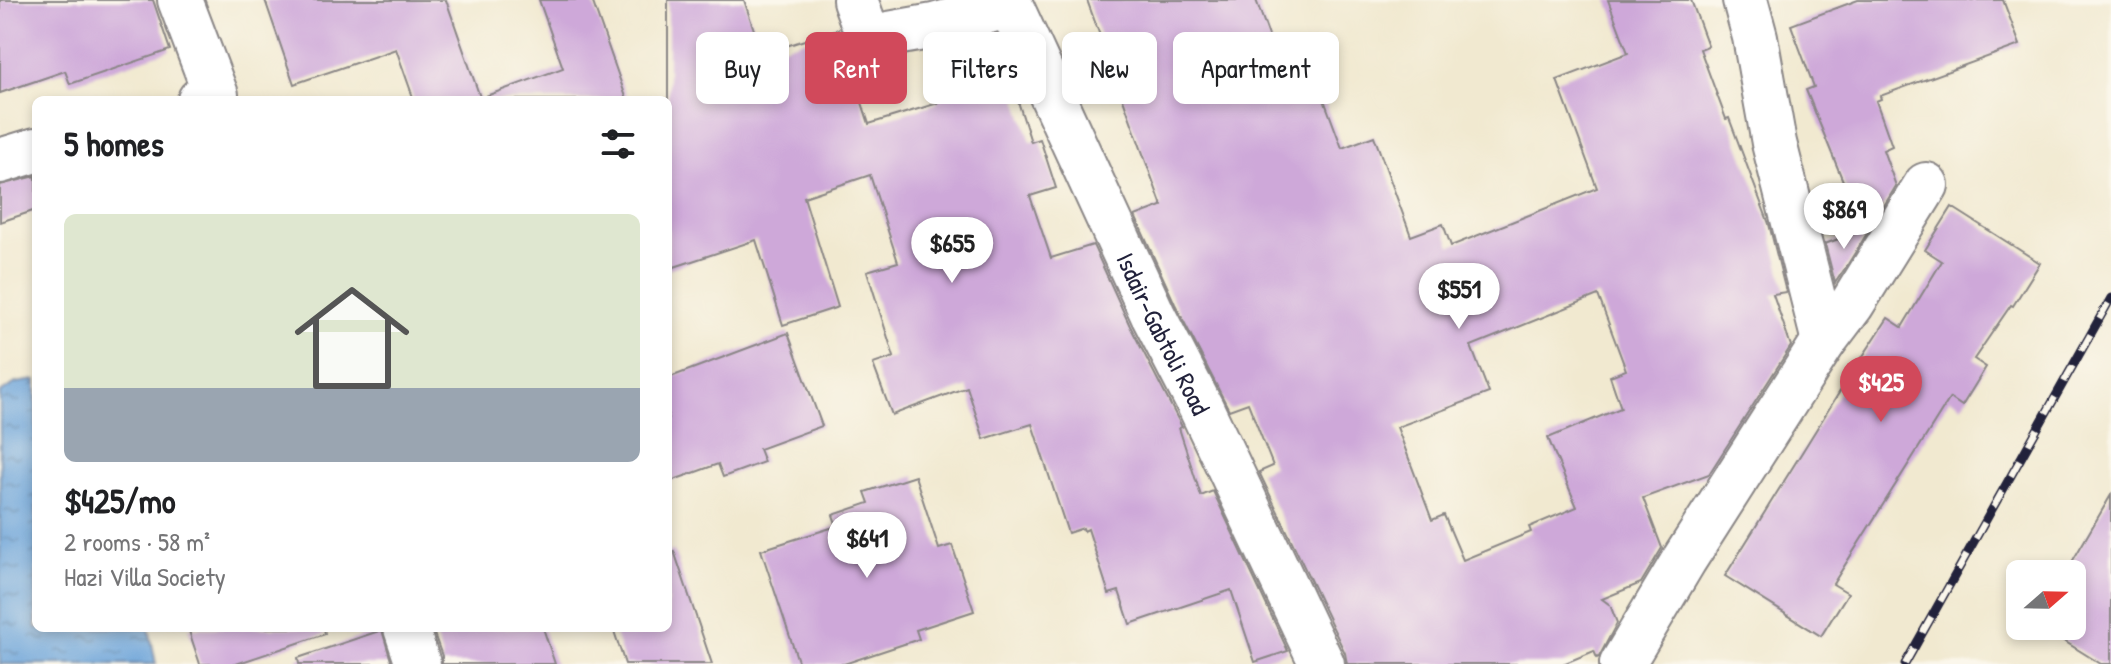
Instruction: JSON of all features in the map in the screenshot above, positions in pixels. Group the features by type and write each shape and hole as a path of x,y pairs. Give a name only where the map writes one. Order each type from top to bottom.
{"street":[{"path":"180,0 210,96"},
{"path":"855,0 867,33 878,36 934,26 1009,2"},
{"path":"1745,0 1755,37 1774,143 1824,341"},
{"name":"Isdair-Gabtoli Road","path":"1009,2 1153,315 1201,408 1322,664"},
{"path":"0,161 32,151"},
{"path":"1622,664 1684,560 1926,185"},
{"path":"407,632 418,664"}],"water":[{"path":"32,381 32,632 150,632 156,664 0,664 0,393 16,383"}],"building":[{"path":"0,0 153,0 170,50 70,84 65,71 0,93"},
{"path":"265,0 446,0 480,96 413,96 396,49 294,84"},
{"path":"539,0 592,0 626,96 486,96 563,68"},
{"path":"668,0 744,0 755,32 696,32 696,104 789,104 789,45 805,40 805,104 862,104 869,124 935,104 1019,104 1031,142 1040,139 1056,188 1030,196 1051,258 1093,245 1182,427 1179,428 1201,496 1213,491 1288,651 1255,662 1231,590 1130,624 1119,591 1109,594 1088,529 1068,533 1032,424 984,439 967,387 892,415 873,364 894,357 867,271 898,262 870,175 804,197 838,307 783,325 756,240 672,268 672,96 668,96"},
{"path":"1087,0 1256,0 1268,32 1173,32 1173,104 1326,104 1342,148 1374,136 1411,236 1443,224 1451,246 1597,188 1557,80 1628,53 1608,0 1691,0 1708,46 1700,49 1769,224 1786,292 1773,294 1791,346 1709,474 1643,498 1662,548 1641,583 1602,599 1610,605 1617,623 1599,657 1594,651 1563,664 1347,664 1345,653 1259,472 1273,466 1248,403 1229,410 1135,216 1162,206 1125,104 1157,104 1157,32 1099,32","holes":["1598,295 1626,370 1610,376 1621,408 1548,438 1577,507 1529,527 1531,532 1463,560 1444,515 1432,520 1397,427 1489,393 1471,346"]},
{"path":"1858,0 2003,0 2020,45 1880,96 1881,99 1876,101 1892,146 1883,150 1896,186 1873,224 1856,213 1806,90 1814,87 1791,25"},
{"path":"32,177 32,211 0,222 0,185"},
{"path":"1952,207 2040,263 1974,359 1986,367 1962,406 1950,398 1833,584 1848,593 1821,636 1725,576 1888,318 1902,327 1942,261 1925,250"},
{"path":"1871,227 1848,264 1835,283 1825,244"},
{"path":"788,333 822,426 759,449 764,462 723,477 718,464 672,481 672,376"},
{"path":"915,476 939,549 952,545 974,611 916,630 919,639 844,664 799,664 761,550 837,526 833,515 869,503 865,492"},
{"path":"2111,495 2111,664 2101,664 2062,640 2086,640 2086,560 2073,560"},
{"path":"672,551 712,664 625,664 614,632 672,632"},
{"path":"189,632 325,632 236,664 200,664"},
{"path":"383,632 392,664 299,664 298,658"},
{"path":"433,632 544,632 555,664 442,664"}],"railway":[{"path":"1905,664 2111,298"}]}
